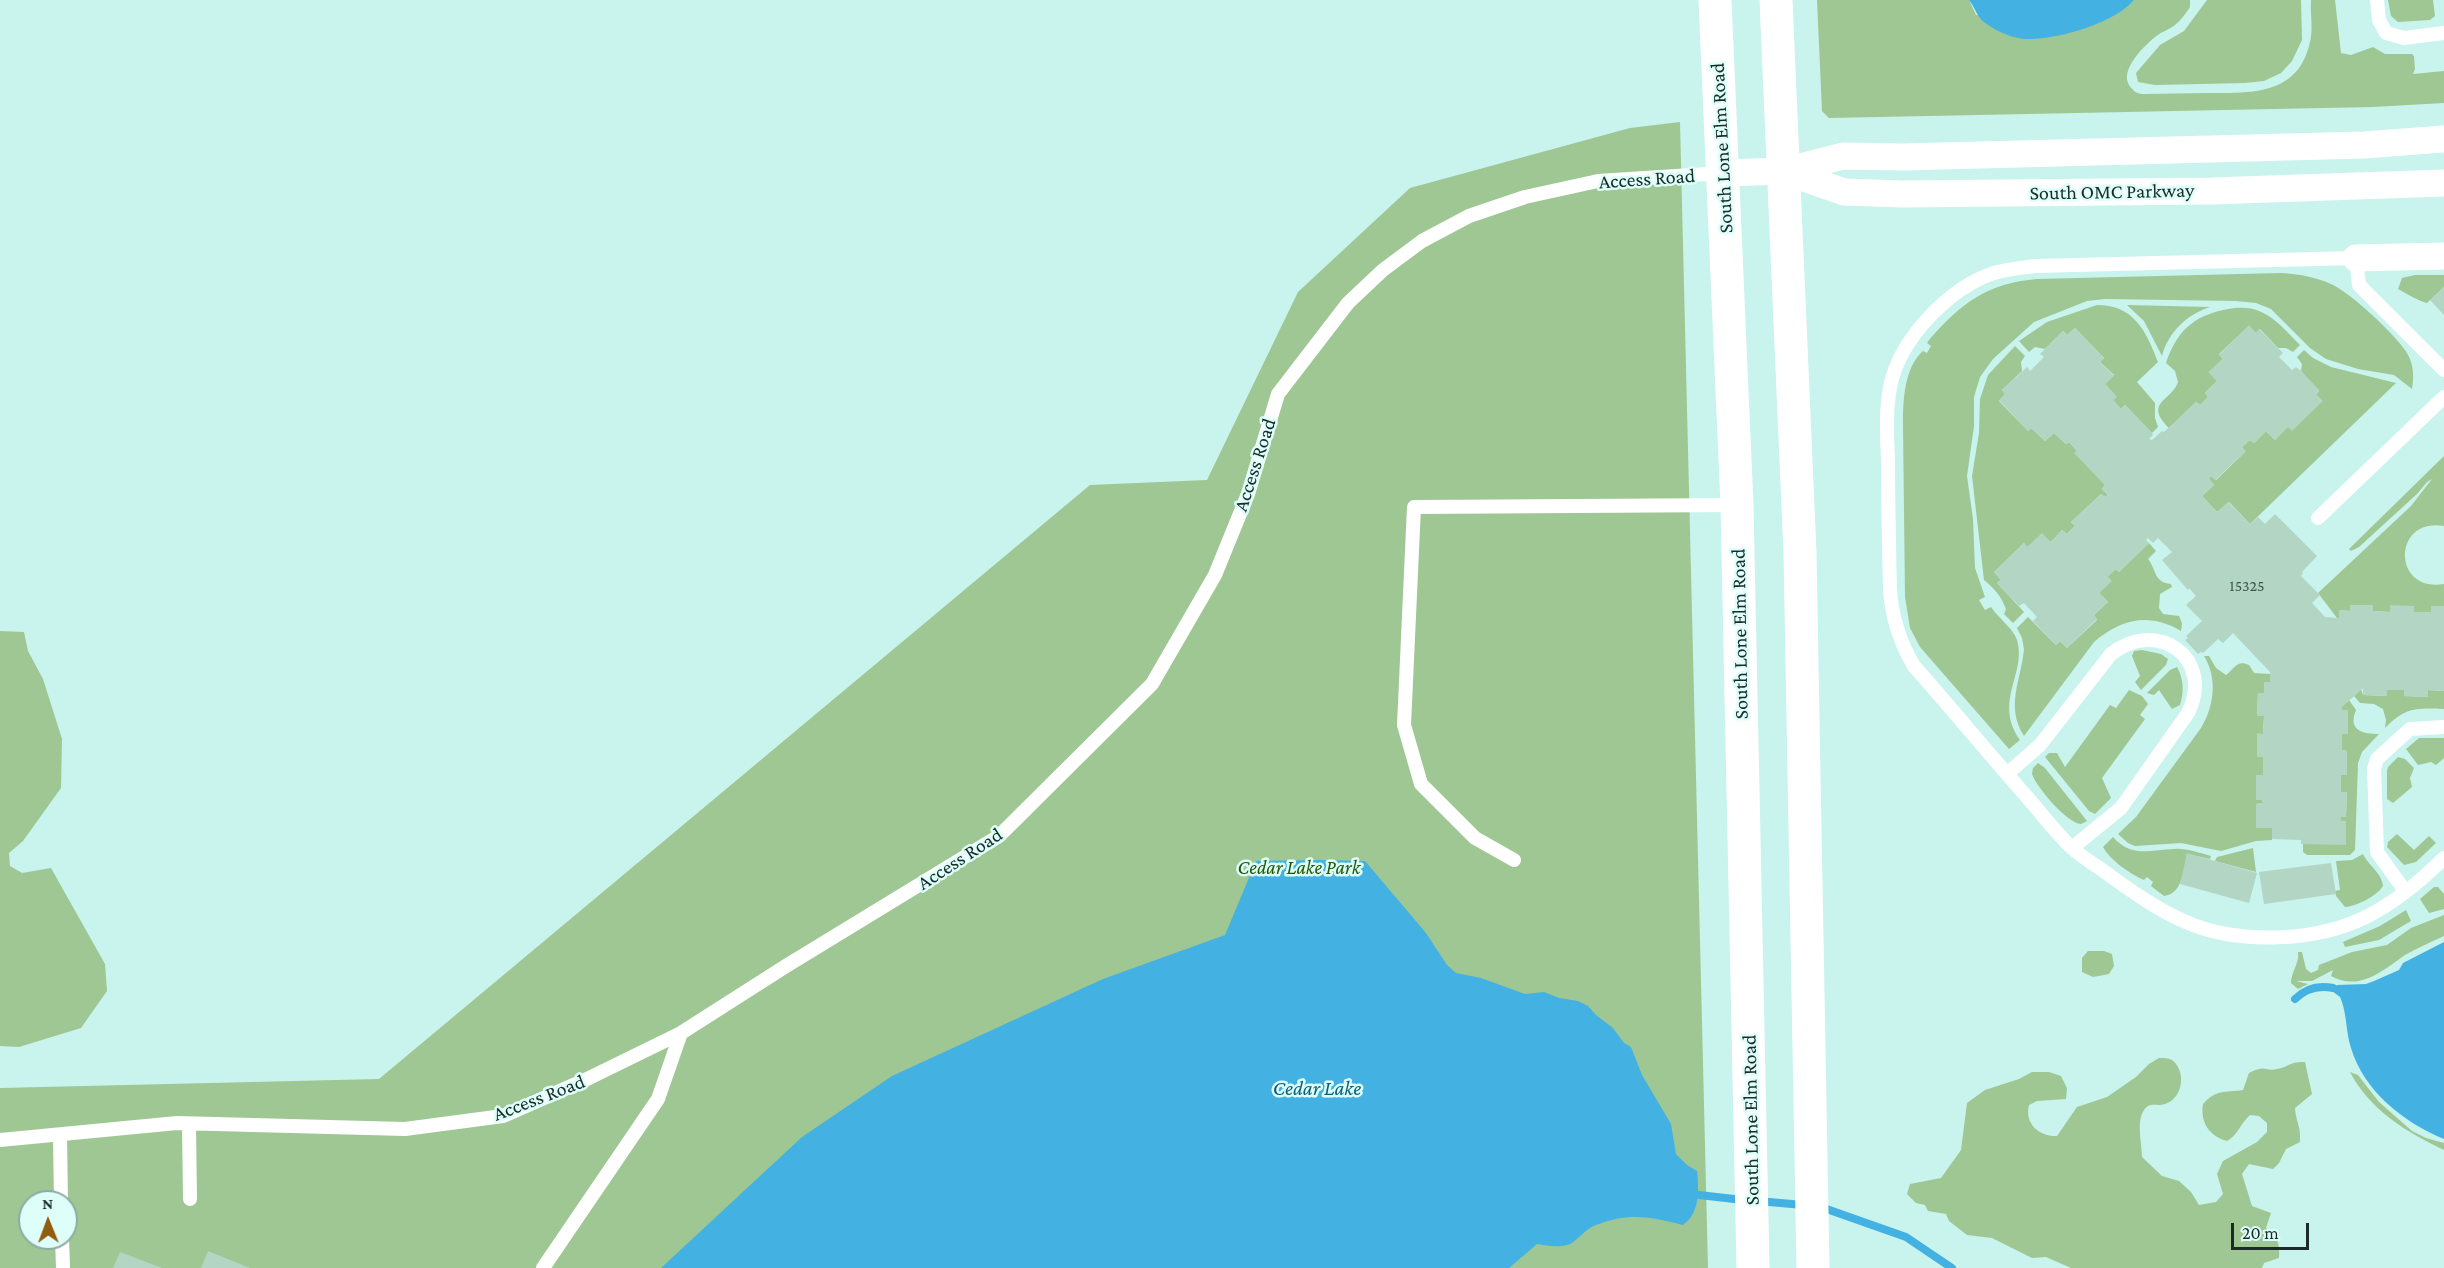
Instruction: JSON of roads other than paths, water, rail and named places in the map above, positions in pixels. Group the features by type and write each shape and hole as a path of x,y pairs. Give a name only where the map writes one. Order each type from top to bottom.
{"main road":[{"name":"South Lone Elm Road","path":"1715,0 1737,505 1753,1268"},
{"path":"1776,0 1800,552 1813,1268"}],"street":[{"name":"South OMC Parkway","path":"1723,173 1784,171 1843,156 1903,157 2364,145 2444,139"},
{"name":"South OMC Parkway","path":"1784,171 1844,192 1902,194 2212,191 2444,183"},
{"path":"2356,258 2444,256"}],"lane":[{"path":"2377,0 2379,20 2386,33 2404,38 2444,33"},
{"name":"Access Road","path":"0,1140 189,1124 405,1129 503,1116 585,1080 681,1033 999,836 1152,684 1215,575 1248,494 1278,394 1348,303 1383,270 1422,241 1469,216 1525,197 1598,181 1723,173"},
{"path":"2444,370 2359,285 2356,258 2035,266 1993,274 1952,298 1920,327 1908,343 1891,379 1888,419 1892,610 1900,640 1914,666 2072,848 2143,901 2158,909 2188,923 2250,938 2278,938 2336,928 2368,916 2405,891 2444,858"},
{"path":"2318,518 2444,397"},
{"path":"1514,860 1475,838 1421,784 1404,725 1414,507 1737,505"},
{"path":"2007,774 2040,745 2111,654 2123,644 2136,640 2164,641 2187,658 2196,683 2195,699 2188,713 2121,808 2072,848"},
{"path":"2405,891 2377,852 2374,769 2377,759 2410,729 2444,727"},
{"path":"543,1268 658,1100 681,1033"},
{"path":"189,1124 190,1199"},
{"path":"60,1135 62,1190"},
{"path":"62,1250 63,1268"}],"water":[{"path":"1969,0 2134,0 2113,16 2099,23 2053,37 2027,39 2007,35 1984,23"},
{"name":"Cedar Lake","path":"1256,861 1365,861 1426,933 1447,965 1456,973 1481,978 1525,994 1544,992 1559,998 1578,1001 1588,1006 1613,1028 1624,1043 1631,1047 1642,1075 1671,1124 1676,1154 1697,1171 1697,1201 1689,1220 1683,1225 1640,1217 1619,1218 1592,1227 1570,1244 1554,1246 1537,1244 1509,1268 661,1268 802,1137 892,1076 1103,979 1225,935"},
{"path":"2444,942 2444,1139 2400,1114 2375,1091 2365,1078 2351,1048 2342,1002 2340,997 2332,991 2337,985 2366,984 2374,981 2399,970 2403,963"}],"waterway":[{"path":"2295,999 2312,988 2333,988"},
{"path":"1699,1195 1743,1200"},
{"path":"1758,1201 1803,1205"},
{"path":"1821,1207 1906,1237 1952,1268"}],"park label":[{"name":"Cedar Lake Park","path":"1299,868"}]}
